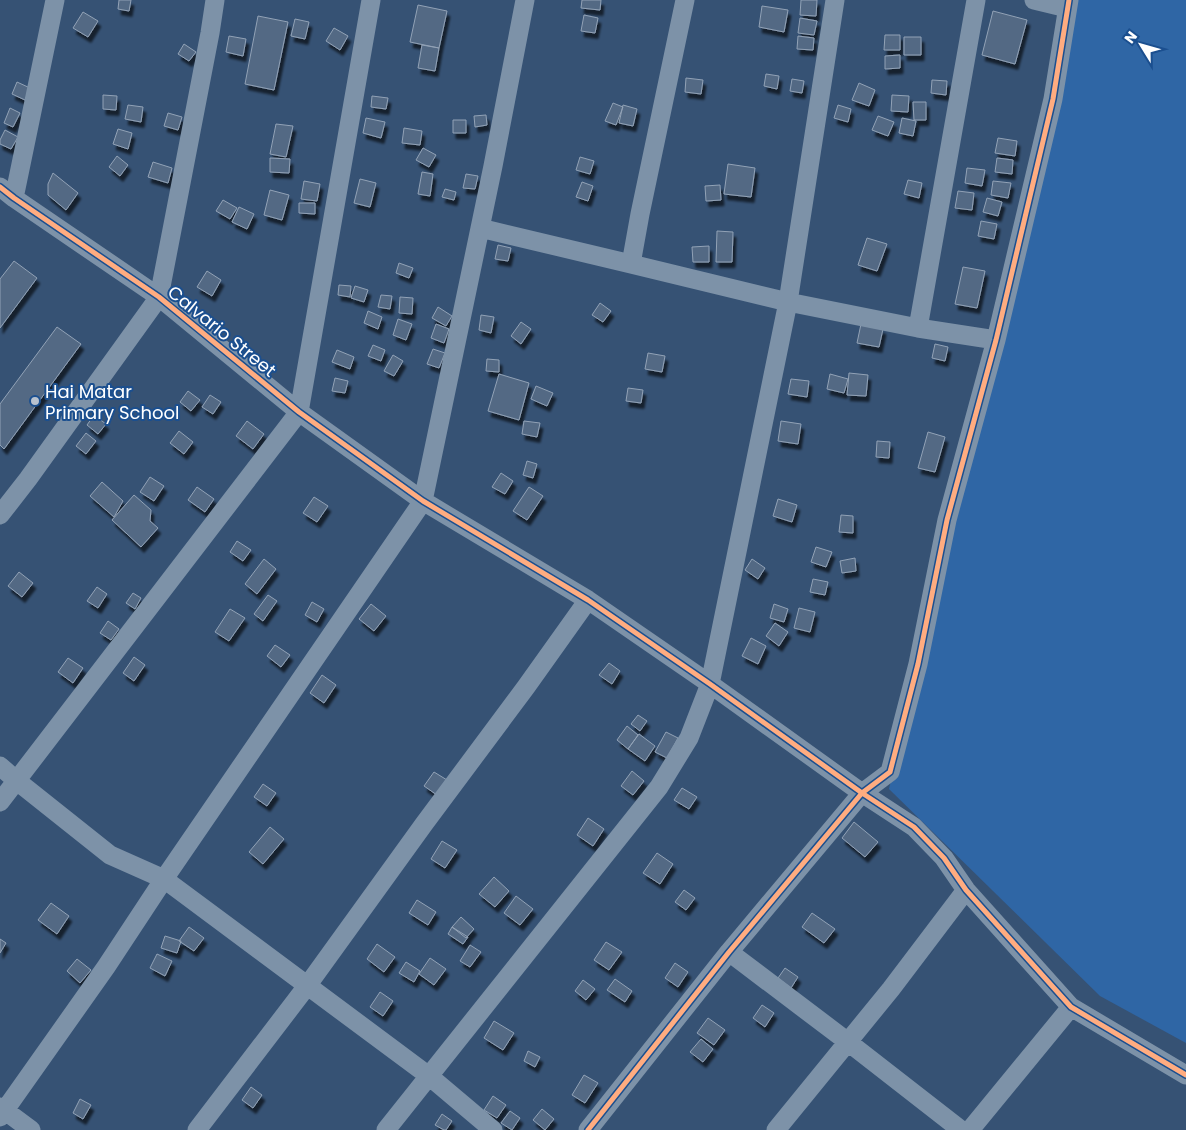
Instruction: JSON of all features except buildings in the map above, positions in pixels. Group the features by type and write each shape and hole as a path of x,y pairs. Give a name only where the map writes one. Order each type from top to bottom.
{"street":[{"path":"7,192 55,0"},
{"path":"0,514 28,479 160,297 215,0"},
{"path":"0,802 299,412 371,0"},
{"path":"31,1130 2,1112 106,967 423,501 525,0"},
{"path":"631,264 685,0"},
{"path":"386,1130 659,787 689,738 710,684 788,302 835,0"},
{"path":"918,328 976,0"},
{"path":"588,1130 729,952 862,793 890,772 918,664 947,520 996,340 1053,99 1068,4 1034,0"},
{"name":"Calvario Street","path":"7,192 160,297 299,412 423,501 588,600 710,684 862,793 914,827 944,858 966,890 1071,1007 1186,1075"},
{"path":"480,228 788,302 918,328 996,340"},
{"path":"196,1130 307,986 588,600"},
{"path":"0,766 110,855 164,880 428,1076 493,1130"},
{"path":"776,1130 891,989 966,890"},
{"path":"729,952 961,1130"},
{"path":"970,1130 1071,1007"}],"shaded area":[{"path":"1072,0 1186,0 1186,1043 1100,996 889,789"}],"cycle path":[{"path":"588,1130 729,952 862,793 890,772 918,664 947,520 996,340 1053,99 1069,0"},
{"path":"0,187 159,297 299,412 423,501 588,600 710,684 862,793 914,827 944,858 966,890 1071,1007 1186,1075"}],"place":[{"name":"Hai Matar Primary School","path":"35,401"}]}
